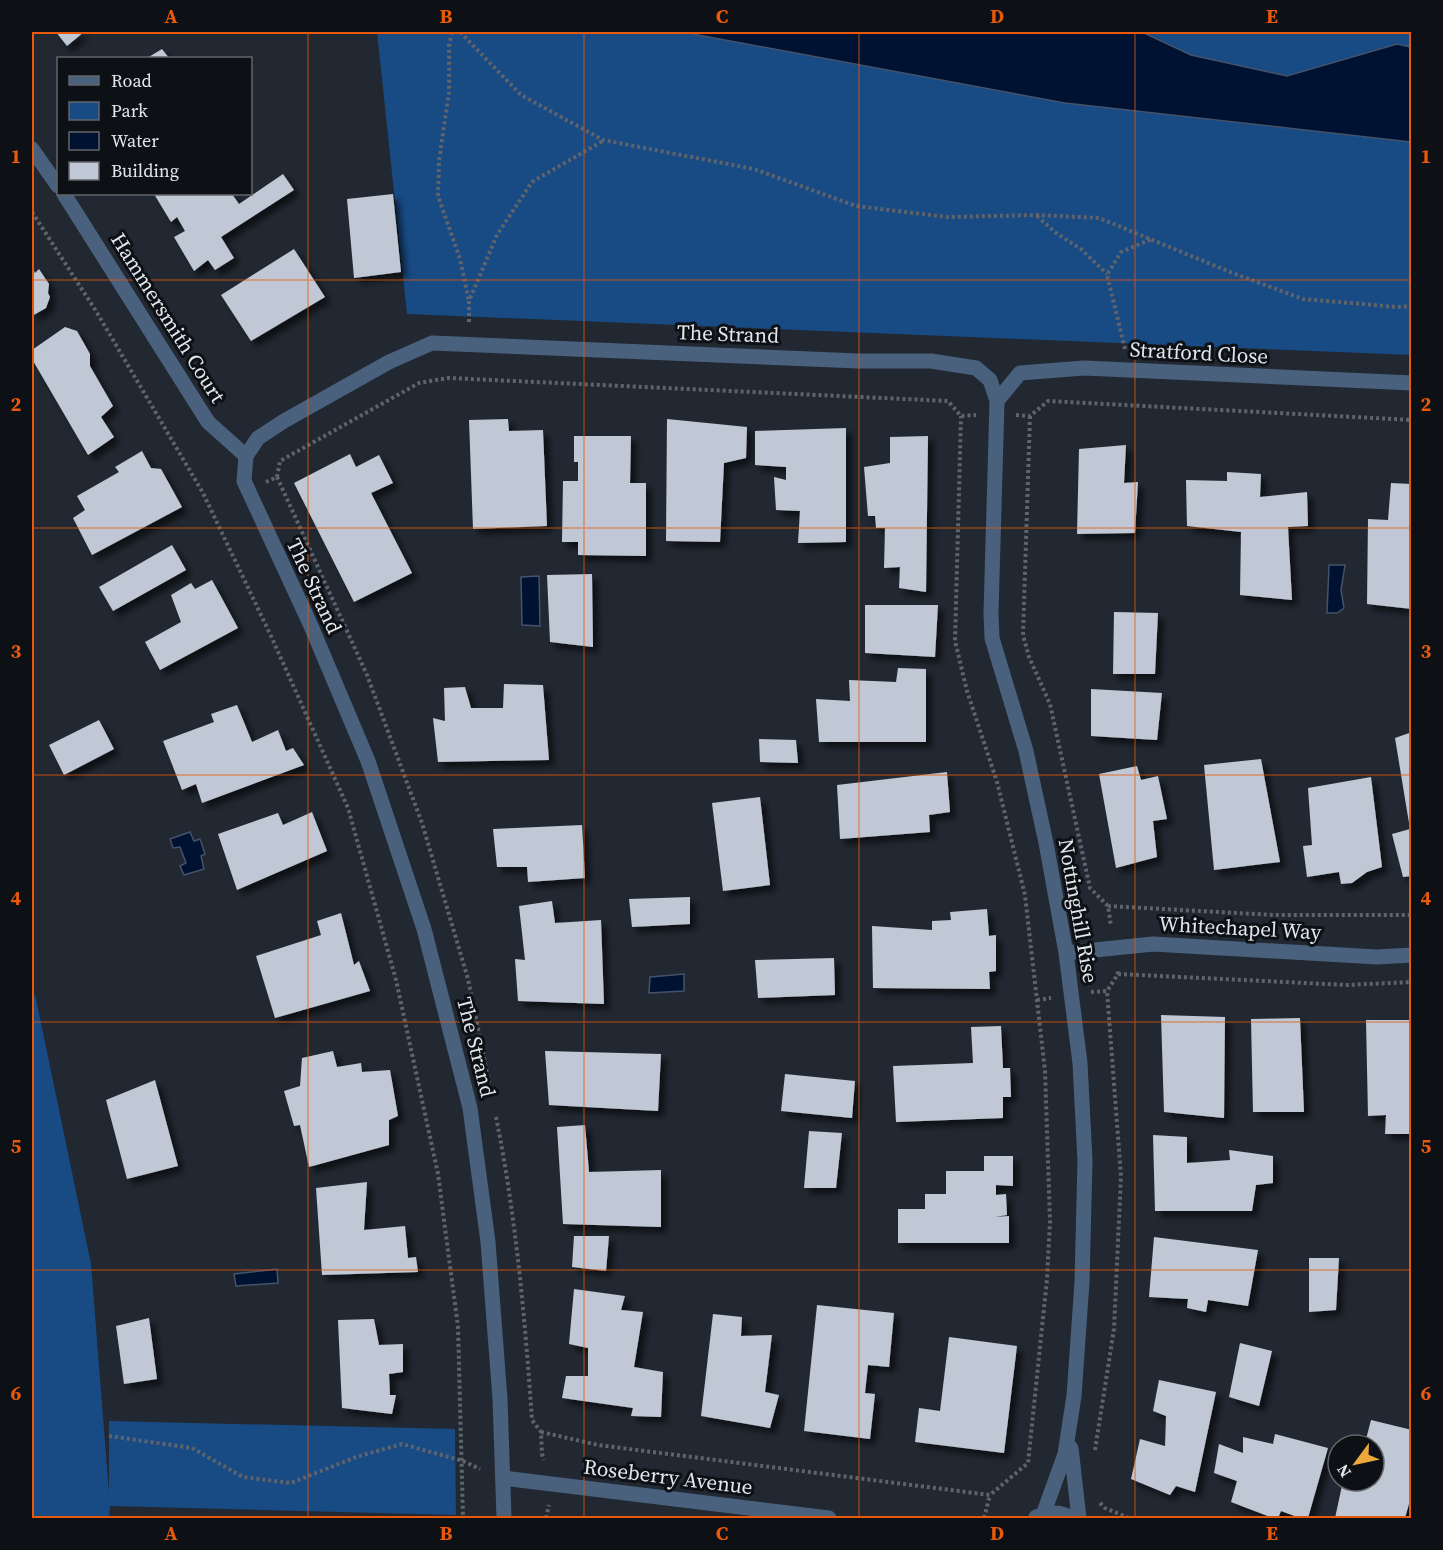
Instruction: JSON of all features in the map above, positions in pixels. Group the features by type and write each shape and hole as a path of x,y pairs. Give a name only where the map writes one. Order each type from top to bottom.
{"street":[{"path":"32,149 57,185"},
{"name":"Hammersmith Court","path":"65,195 208,422 246,456"},
{"name":"The Strand","path":"504,1518 500,1399 488,1242 470,1108 424,929 368,761 311,626 244,482 246,456 258,438 284,421 389,362 432,343 858,361 931,361 976,368 990,380 997,408"},
{"name":"Stratford Close","path":"997,408 1020,373 1084,368 1412,383"},
{"name":"Nottinghill Rise","path":"997,408 992,638 1026,751 1046,843 1066,952 1080,1063 1085,1161 1082,1282 1070,1433 1079,1518"},
{"name":"Whitechapel Way","path":"1066,952 1153,944 1377,957 1412,955"},
{"name":"Nottinghill Rise","path":"1039,1517 1057,1480 1070,1433"},
{"name":"Roseberry Avenue","path":"503,1478 829,1518"},
{"path":"1039,1517 1050,1512 1063,1513 1072,1518"}],"path":[{"path":"452,32 449,45 449,92 439,162 438,196 460,259 469,301 469,344"},
{"path":"460,32 521,95 603,140 754,168 856,206 947,218 1037,215 1099,218 1230,272 1303,299 1396,307 1412,306"},
{"path":"469,301 497,235 532,182 603,140"},
{"path":"32,212 96,310 203,493 271,636 348,808 396,980 438,1174 458,1327 463,1518"},
{"path":"1037,215 1056,233 1081,249 1107,274 1130,370"},
{"path":"1107,274 1121,252 1152,239"},
{"path":"277,477 280,461 419,383 448,378 948,401 961,416 955,641 967,691 997,782 1025,895 1045,1071 1050,1221 1047,1279 1028,1463 990,1495 984,1518"},
{"path":"1095,1452 1114,1329 1121,1176 1107,991 1118,974 1107,906 1090,888 1050,704 1029,657 1023,635 1030,416 1048,400 1412,420"},
{"path":"961,416 997,408 1030,416"},
{"path":"1107,906 1274,915 1412,915"},
{"path":"1118,974 1347,985 1412,982"},
{"path":"1071,995 1107,991"},
{"path":"541,1432 598,1445 990,1495"},
{"path":"109,1436 192,1448 243,1477 291,1483 356,1457 402,1444 463,1461 503,1478"},
{"path":"1094,1495 1105,1508 1129,1518"}],"green space":[{"path":"377,32 1411,32 1411,355 407,314"},
{"path":"32,989 36,999 91,1264 109,1493 109,1421 455,1429 456,1515 110,1506 109,1518 32,1518"}],"water":[{"path":"682,32 1142,32 1191,55 1287,76 1397,44 1411,47 1411,142 1065,103"},
{"path":"1329,565 1345,565 1341,590 1344,608 1337,613 1327,613"},
{"path":"539,576 540,626 522,625 521,577"},
{"path":"190,832 194,841 200,839 205,854 201,856 204,869 184,875 180,866 186,863 180,847 173,848 170,839"},
{"path":"684,974 684,991 649,993 650,977"},
{"path":"277,1269 278,1283 236,1286 234,1274"}],"building":[{"path":"56,32 84,32 67,46"},
{"path":"162,49 168,57 149,57"},
{"path":"283,174 294,190 221,237 234,258 215,270 208,260 194,271 174,237 185,231 177,217 171,222 155,195 233,195 239,204"},
{"path":"393,194 401,272 354,278 347,199"},
{"path":"294,249 325,297 251,341 221,295"},
{"path":"32,266 35,273 39,269 49,284 50,297 46,308 32,316"},
{"path":"65,327 77,331 90,354 90,366 113,406 101,417 114,437 88,455 32,359 32,350"},
{"path":"508,419 509,431 543,430 547,526 473,529 469,420"},
{"path":"667,419 747,427 746,458 724,463 720,542 666,541"},
{"path":"846,428 846,542 798,543 800,511 776,510 774,477 786,480 786,467 755,465 755,431"},
{"path":"574,436 631,436 630,483 646,483 646,556 578,555 578,542 562,542 563,481 578,481 578,462 574,462"},
{"path":"928,436 926,592 899,588 900,567 884,568 885,528 876,528 875,516 868,516 864,467 890,463 890,437"},
{"path":"1126,445 1124,483 1138,482 1135,533 1077,534 1079,449"},
{"path":"142,451 151,468 161,469 182,507 92,555 73,518 85,510 77,496 119,472 115,467"},
{"path":"350,454 356,467 379,455 393,483 371,493 412,573 354,602 294,483"},
{"path":"1227,472 1261,474 1260,497 1307,492 1308,526 1288,527 1292,600 1240,595 1241,532 1187,526 1186,480 1227,481"},
{"path":"1391,483 1412,484 1412,609 1367,604 1368,519 1388,520"},
{"path":"172,545 186,570 113,611 99,587"},
{"path":"592,574 593,647 550,642 547,575"},
{"path":"212,580 238,628 160,670 145,642 181,622 171,595 191,583 195,589"},
{"path":"865,605 938,605 935,657 865,653"},
{"path":"1114,612 1158,613 1155,674 1113,674"},
{"path":"898,668 926,669 926,742 819,742 816,699 850,701 849,680 896,682"},
{"path":"504,684 543,685 549,760 438,762 433,718 445,721 444,688 465,687 471,708 503,708"},
{"path":"1091,689 1162,693 1157,740 1091,736"},
{"path":"237,705 252,742 278,730 286,751 293,748 304,765 202,803 196,784 182,790 163,741 214,722 211,714"},
{"path":"99,720 114,749 64,775 49,745"},
{"path":"1412,732 1412,876 1403,877 1392,834 1410,829 1395,738"},
{"path":"759,739 796,740 798,763 760,762"},
{"path":"1261,759 1280,862 1214,870 1204,765"},
{"path":"1137,766 1141,780 1158,776 1167,819 1153,821 1157,857 1116,868 1099,774"},
{"path":"947,772 950,812 929,815 930,832 840,839 837,785"},
{"path":"1371,777 1382,867 1367,872 1352,883 1341,884 1339,872 1307,877 1303,846 1312,845 1308,788"},
{"path":"760,797 770,885 723,891 712,803"},
{"path":"312,812 327,851 237,890 218,834 278,813 283,825"},
{"path":"582,825 585,878 528,882 527,867 497,867 493,829"},
{"path":"690,897 690,924 632,927 629,899"},
{"path":"552,901 555,923 601,920 604,1004 518,1001 515,959 525,960 519,906"},
{"path":"987,909 989,936 996,935 996,971 989,972 990,989 873,988 872,926 932,930 932,921 951,920 950,912"},
{"path":"341,913 354,965 359,961 370,991 275,1018 256,956 321,935 317,921"},
{"path":"834,958 835,995 758,998 755,960"},
{"path":"1161,1015 1225,1017 1224,1118 1164,1112"},
{"path":"1300,1018 1304,1112 1253,1112 1251,1019"},
{"path":"1366,1020 1412,1020 1412,1134 1385,1134 1386,1115 1368,1116"},
{"path":"1001,1026 1003,1068 1010,1068 1011,1097 1003,1097 1003,1118 896,1122 893,1066 973,1063 971,1027"},
{"path":"333,1051 337,1067 361,1063 362,1072 390,1070 398,1116 389,1120 389,1145 309,1167 300,1125 294,1126 284,1091 300,1086 302,1058"},
{"path":"545,1051 661,1054 658,1111 549,1105"},
{"path":"785,1074 855,1081 852,1118 781,1111"},
{"path":"155,1080 178,1166 127,1179 106,1100"},
{"path":"585,1125 589,1172 661,1170 661,1227 563,1224 557,1127"},
{"path":"809,1131 842,1133 836,1188 804,1188"},
{"path":"1153,1135 1187,1137 1187,1163 1230,1160 1229,1150 1273,1156 1273,1183 1256,1185 1252,1211 1155,1211"},
{"path":"984,1156 1013,1156 1013,1186 996,1185 996,1195 1006,1194 1007,1215 995,1217 1009,1216 1009,1243 898,1243 898,1209 925,1209 925,1194 946,1194 946,1171 984,1171"},
{"path":"367,1182 364,1230 405,1226 408,1258 416,1257 418,1272 322,1275 316,1188"},
{"path":"574,1236 609,1236 606,1271 572,1267"},
{"path":"1154,1237 1258,1250 1248,1306 1208,1300 1206,1312 1187,1308 1188,1299 1149,1297"},
{"path":"1309,1258 1339,1258 1336,1310 1309,1312"},
{"path":"574,1289 625,1296 621,1310 643,1312 634,1367 663,1372 661,1417 631,1416 633,1408 562,1398 566,1376 588,1376 588,1348 569,1344"},
{"path":"817,1305 894,1313 889,1367 868,1365 865,1393 875,1394 870,1439 804,1431"},
{"path":"713,1314 742,1317 741,1336 772,1335 765,1392 779,1395 770,1428 701,1416"},
{"path":"149,1318 157,1379 124,1384 116,1326"},
{"path":"374,1319 379,1345 403,1344 403,1372 389,1374 390,1395 396,1395 392,1414 342,1408 338,1320"},
{"path":"949,1337 1017,1346 1004,1453 915,1442 919,1408 940,1411"},
{"path":"1240,1343 1272,1351 1259,1406 1229,1397"},
{"path":"1159,1380 1216,1392 1195,1492 1176,1486 1170,1495 1131,1479 1140,1439 1165,1446 1166,1416 1153,1411"},
{"path":"1371,1420 1412,1430 1412,1493 1405,1518 1335,1518 1340,1493 1386,1493 1386,1433 1368,1433"},
{"path":"1275,1434 1326,1447 1326,1455 1308,1518 1300,1518 1281,1511 1278,1518 1273,1518 1231,1502 1237,1481 1214,1473 1219,1444 1243,1453 1243,1437 1273,1444"}]}
